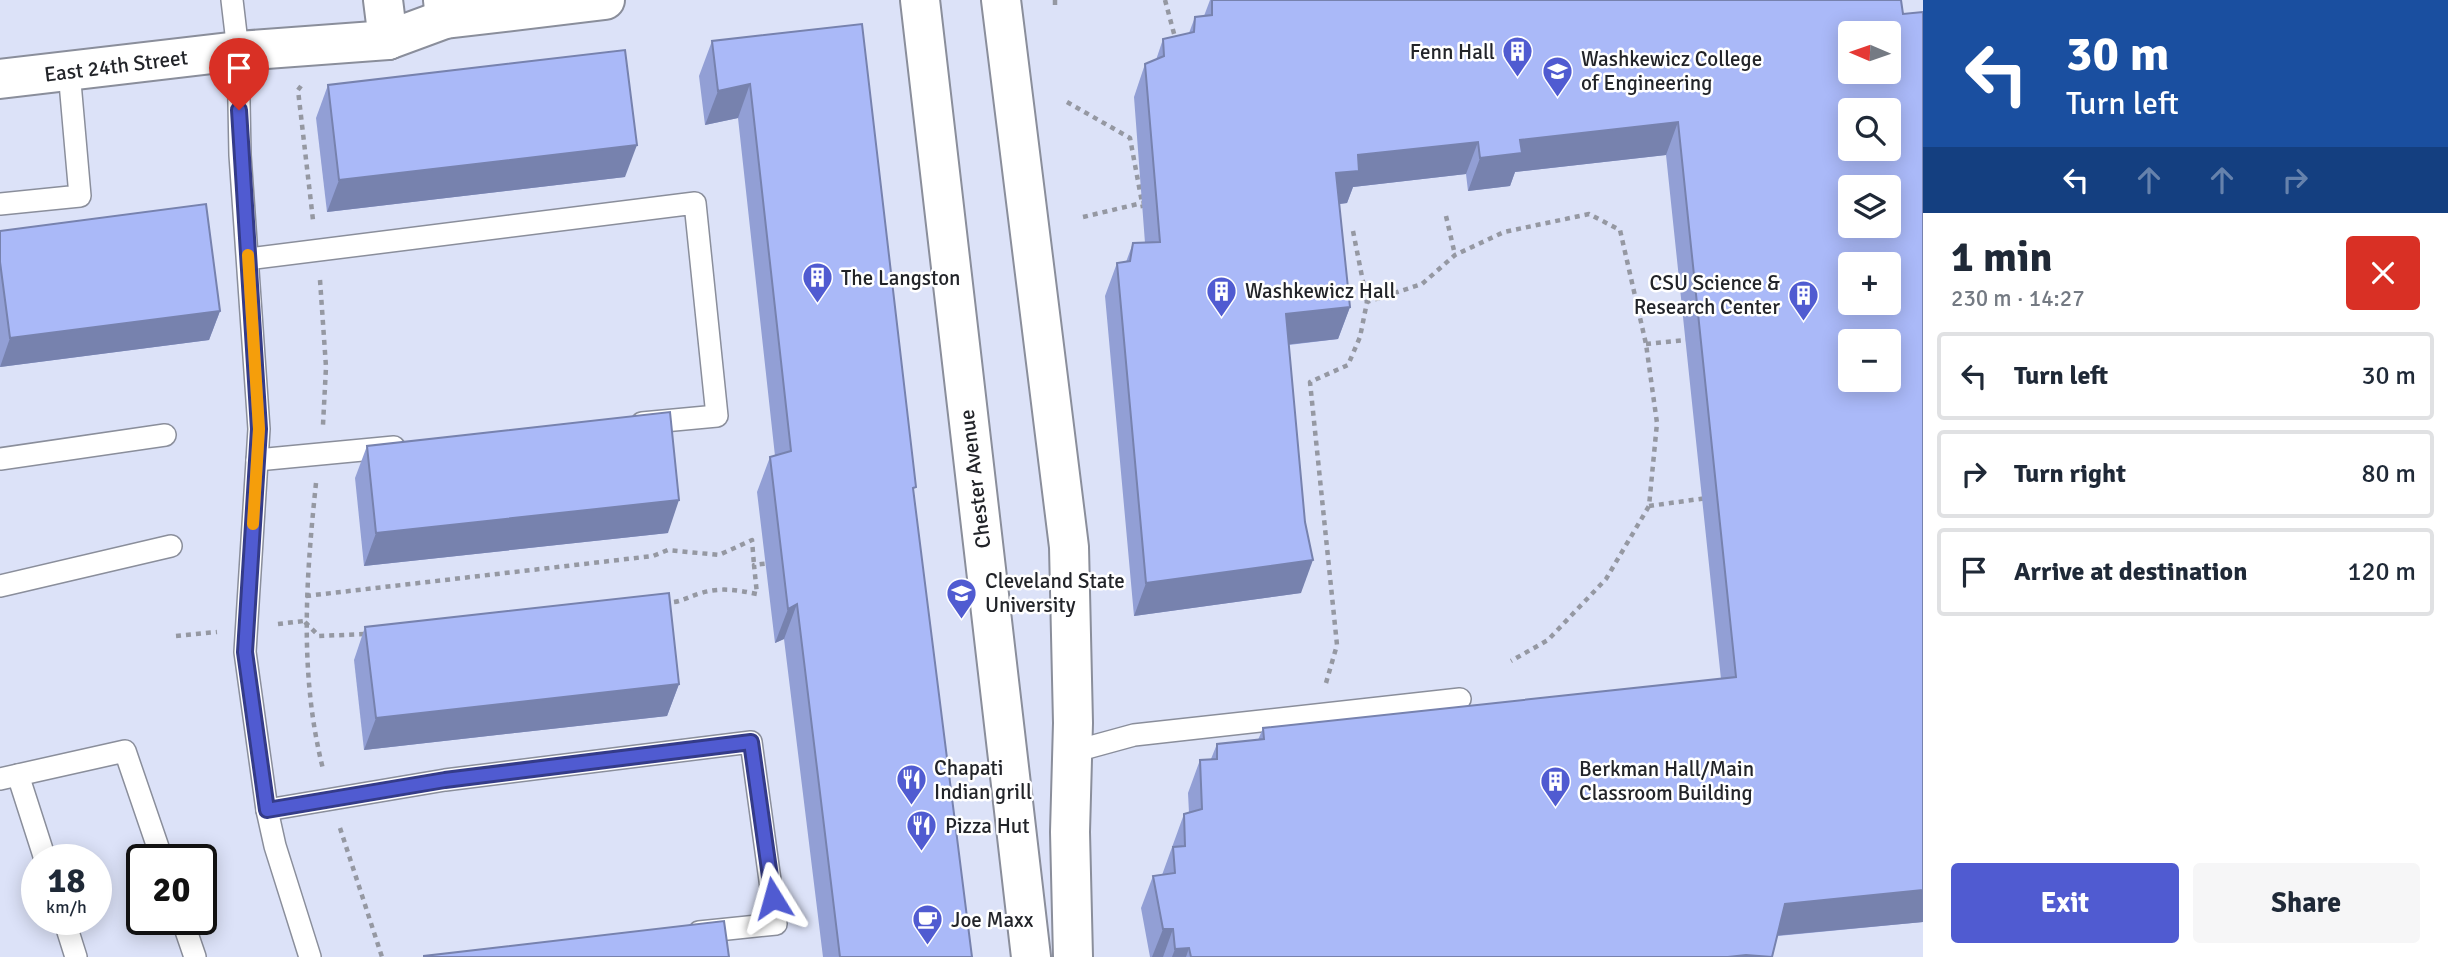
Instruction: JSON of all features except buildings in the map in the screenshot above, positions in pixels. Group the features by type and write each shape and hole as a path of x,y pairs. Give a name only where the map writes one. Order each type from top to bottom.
{"main road":[{"path":"383,0 388,40"},
{"name":"East 24th Street","path":"0,79 238,51 388,40 444,10 605,0"},
{"name":"Chester Avenue","path":"920,0 1031,957"},
{"path":"1001,0 1069,548 1073,957"}],"lane":[{"path":"232,0 238,51 259,429 245,652 267,810 275,846 310,957"},
{"path":"0,204 80,195 69,71"},
{"path":"248,259 695,203 717,416 626,425"},
{"path":"0,459 165,435"},
{"path":"257,460 418,445"},
{"path":"0,586 171,546"},
{"path":"1072,752 1134,735 1460,699"},
{"path":"267,810 445,780 751,742 776,924 681,934"},
{"path":"38,844 9,777 125,751 157,844"},
{"path":"69,935 76,957"},
{"path":"187,935 195,957"}],"path":[{"path":"1055,0 1055,7"},
{"path":"1165,0 1177,46"},
{"path":"303,82 298,90 326,367 325,410 304,621 319,636 376,634"},
{"path":"1067,102 1129,138 1144,216"},
{"path":"1083,218 1142,204"},
{"path":"1367,302 1422,284 1455,255 1504,232 1589,214 1620,230 1646,344 1657,423 1649,506 1606,579 1548,640 1511,661"},
{"path":"1446,216 1455,255"},
{"path":"1326,682 1337,645 1310,382 1348,365 1360,337 1367,302 1353,231"},
{"path":"1646,344 1686,340"},
{"path":"1649,506 1707,498"},
{"path":"306,596 653,556 668,550 719,555 751,540 757,594 727,588 700,593 676,604 659,602"},
{"path":"754,565 781,561"}],"shaded area":[{"name":"Cleveland State University","path":"0,0 1923,0 1923,957 0,957"}],"slow traffic":[{"path":"248,255 259,429 253,524"}],"place":[{"name":"Fenn Hall","path":"1518,79"},
{"name":"Washkewicz College of Engineering","path":"1558,98"},
{"name":"The Langston","path":"818,305"},
{"name":"Washkewicz Hall","path":"1222,318"},
{"name":"CSU Science & Research Center","path":"1803,322"},
{"name":"Cleveland State University","path":"962,620"},
{"name":"Chapati Indian grill","path":"911,807"},
{"name":"Berkman Hall/Main Classroom Building","path":"1556,808"},
{"name":"Pizza Hut","path":"922,853"},
{"name":"Joe Maxx","path":"928,947"}],"route":[{"path":"239,110 259,429 245,652 267,810 445,780 751,742 773,898"}]}
